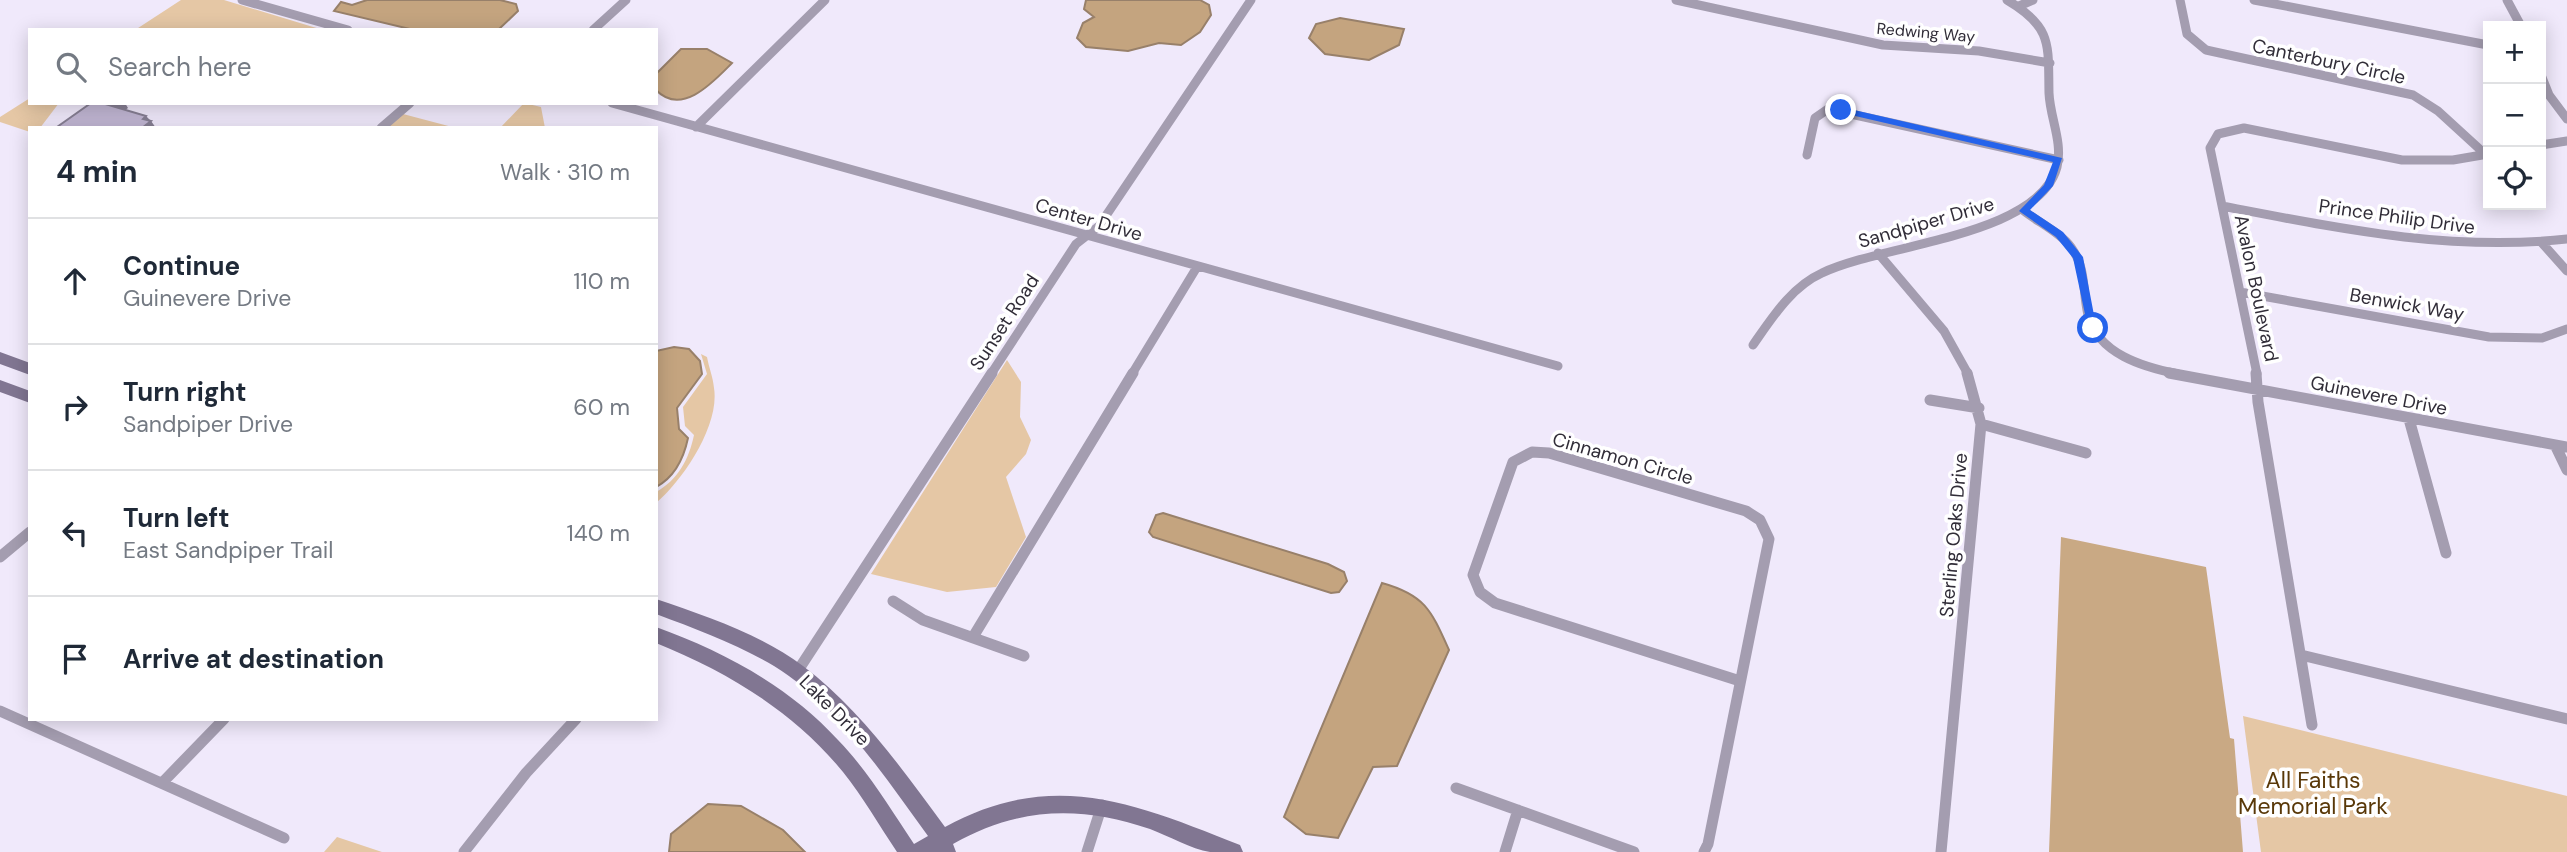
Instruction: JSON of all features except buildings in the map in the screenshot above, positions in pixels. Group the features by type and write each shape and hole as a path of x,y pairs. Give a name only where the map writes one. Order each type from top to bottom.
{"main road":[{"path":"0,358 28,368"},
{"path":"0,386 28,396"},
{"name":"Lake Drive","path":"658,607 720,630 797,672 884,760 943,845"},
{"name":"Lake Drive","path":"658,636 682,644 759,684 802,719 849,766 908,852"},
{"path":"919,852 943,845 962,828 1030,804 1102,805 1146,817 1233,852"}],"street":[{"path":"242,0 341,28"},
{"path":"595,28 626,0"},
{"path":"696,127 825,0"},
{"name":"Sunset Road","path":"797,672 1076,244 1098,226 1251,0"},
{"name":"Redwing Way","path":"1676,0 1883,45 1979,51 2050,63"},
{"path":"1807,155 1815,118 1828,109 2059,160 2057,134 2049,103 2048,36 2033,17 2007,0"},
{"path":"2019,6 2033,0"},
{"name":"Canterbury Circle","path":"2180,0 2186,34 2206,50 2413,95 2438,111 2483,150"},
{"path":"2254,0 2483,45"},
{"path":"2507,0 2518,21"},
{"path":"2545,84 2549,95 2567,119"},
{"path":"383,126 408,105"},
{"name":"Center Drive","path":"619,105 1558,366"},
{"name":"Avalon Boulevard","path":"2312,725 2240,292 2210,148 2212,139 2219,132 2231,129 2263,131 2402,160 2453,160 2483,155"},
{"path":"2546,144 2567,141"},
{"name":"Sandpiper Drive","path":"1753,345 1792,293 1808,281 1823,272 1878,253 1994,223 2024,211 2048,186 2059,160"},
{"name":"Prince Philip Drive","path":"2222,206 2428,242 2470,246 2542,243 2567,239"},
{"name":"Guinevere Drive","path":"2024,211 2059,235 2078,257 2093,328 2116,352 2151,369 2561,447"},
{"path":"2542,243 2567,271"},
{"name":"Sterling Oaks Drive","path":"1878,253 1958,350 1972,379 1981,424 1941,852"},
{"path":"973,637 1197,267"},
{"name":"Benwick Way","path":"2240,292 2489,337 2542,338 2567,329"},
{"path":"1930,400 1979,408"},
{"path":"2409,419 2446,553"},
{"path":"1981,424 2086,453"},
{"path":"2561,447 2567,470"},
{"name":"Cinnamon Circle","path":"1532,452 1549,453 1746,511 1760,520 1769,539 1740,681 1495,603 1482,595 1475,586 1473,575 1513,462 1532,452"},
{"path":"0,557 28,533"},
{"path":"893,601 923,620 1024,656"},
{"path":"2301,655 2567,719"},
{"path":"1704,852 1740,681"},
{"path":"0,710 284,838"},
{"path":"162,783 222,721"},
{"path":"464,852 526,773 574,721"},
{"path":"1456,788 1634,852"},
{"path":"1087,852 1102,805"},
{"path":"1505,852 1518,810"}],"green space":[{"path":"181,0 224,0 316,28 138,28"},
{"path":"28,99 28,105 57,105 42,126 28,126 28,131 0,122 0,117"},
{"path":"522,105 541,107 545,126 502,126"},
{"path":"403,114 448,126 388,126"},
{"path":"701,354 707,357 713,384 714,403 711,418 688,466 658,501 658,491 671,481 686,460 694,435 685,426 683,407 707,374"},
{"path":"1007,360 1021,382 1020,417 1031,440 1026,454 1006,477 1026,537 996,587 947,592 871,574"},
{"name":"All Faiths Memorial Park","path":"2243,716 2567,796 2567,852 2261,852"},
{"path":"337,837 382,852 324,852"}],"shaded area":[{"path":"367,0 500,0 516,4 518,11 500,28 406,28 334,11 341,2 352,5"},
{"path":"1086,0 1200,0 1209,5 1211,15 1200,32 1181,45 1159,43 1128,51 1086,47 1077,38 1083,23 1094,17 1084,9"},
{"path":"1340,18 1404,29 1399,45 1369,60 1325,54 1309,38 1316,24"},
{"path":"681,49 707,49 732,63 707,87 687,98 676,100 658,91 658,72"},
{"path":"674,347 689,349 700,361 702,374 677,408 679,429 688,438 684,452 678,466 658,486 658,351"},
{"path":"1163,513 1328,564 1344,572 1347,581 1339,592 1331,593 1153,537 1149,532 1156,515"},
{"path":"2061,537 2206,567 2230,738 2234,739 2243,852 2049,852"},
{"path":"1382,583 1408,593 1425,606 1449,650 1397,766 1373,767 1338,838 1306,834 1284,817"},
{"path":"708,804 741,806 783,830 805,852 669,852 671,834"}],"route":[{"path":"1841,110 2059,160 2048,186 2024,211 2059,235 2078,257 2083,268 2088,314 2093,328"}]}
